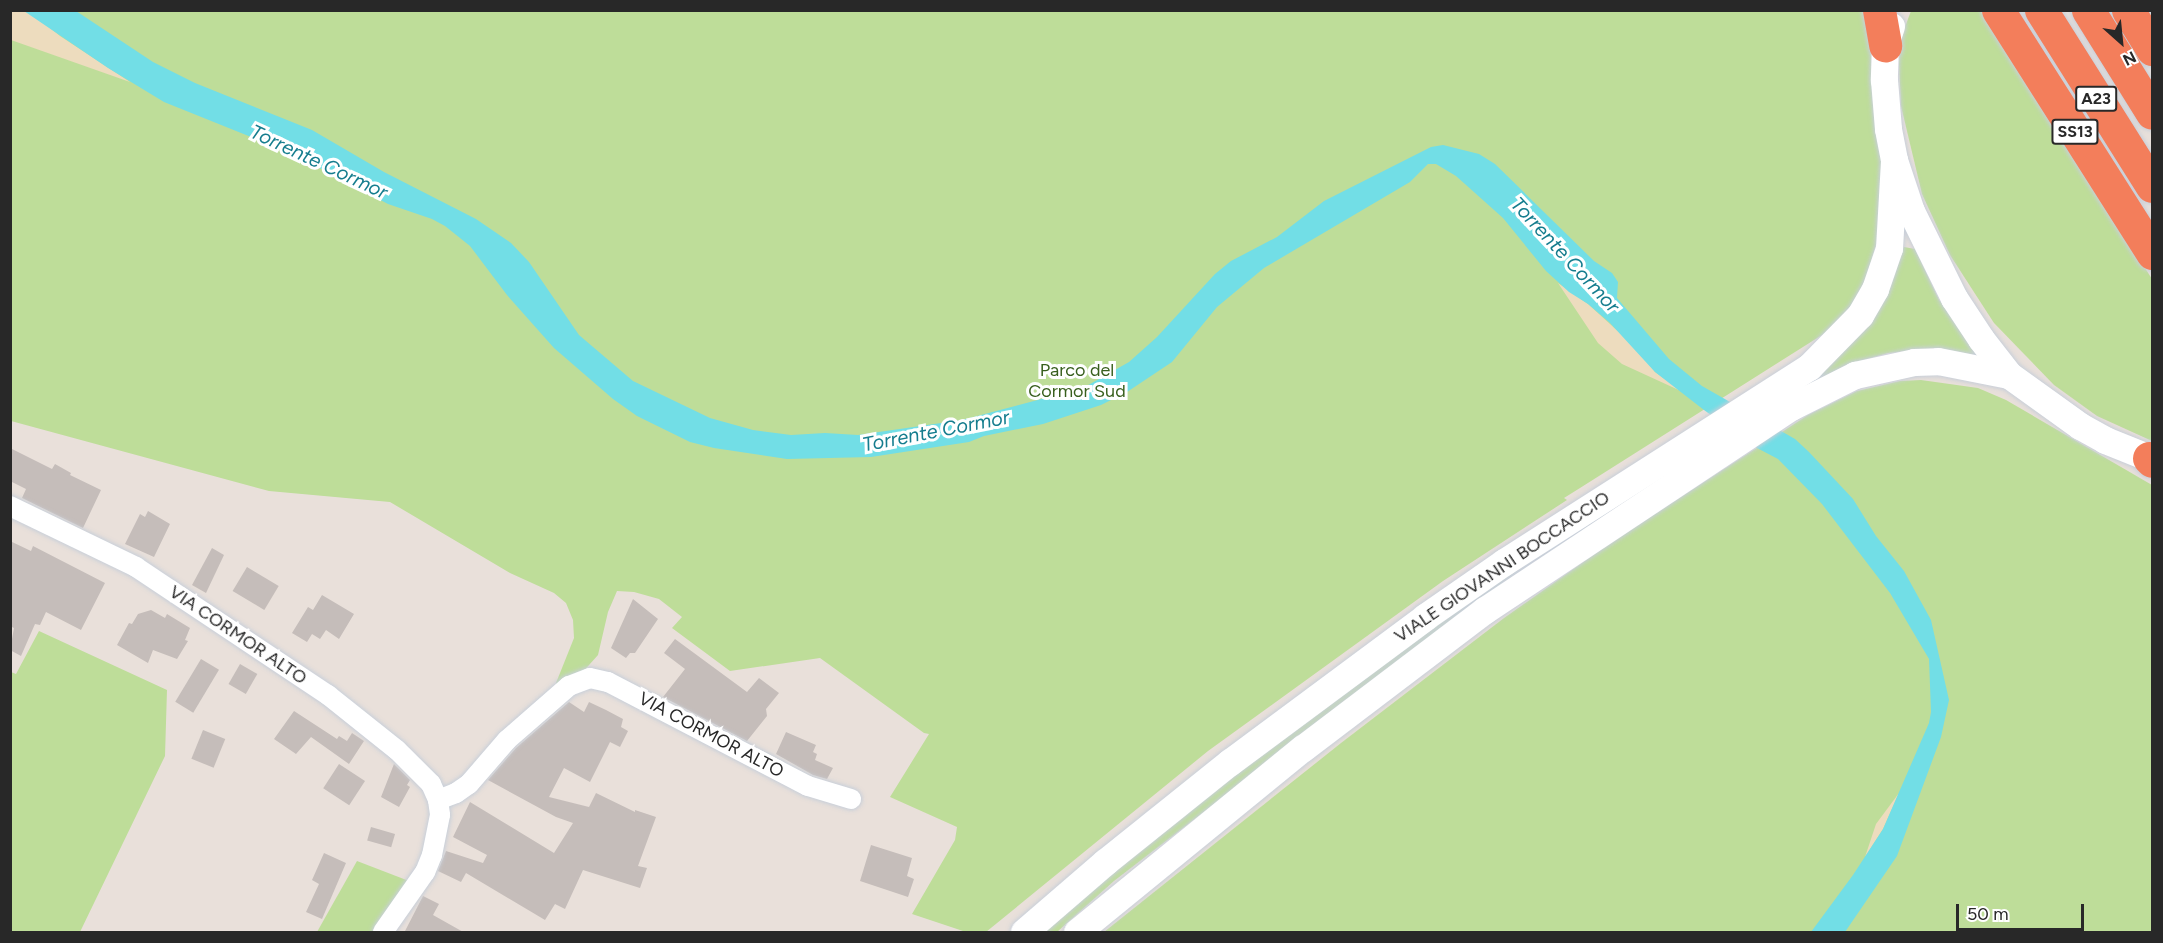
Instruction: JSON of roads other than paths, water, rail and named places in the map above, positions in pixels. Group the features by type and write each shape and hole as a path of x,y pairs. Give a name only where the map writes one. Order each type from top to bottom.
{"highway":[{"path":"1879,10 1885,45"},
{"name":"SS13","path":"1998,10 2152,253"},
{"name":"A23","path":"2041,10 2152,186"},
{"name":"A23","path":"2088,10 2152,113"},
{"path":"2128,10 2152,49"}],"main road":[{"path":"1895,10 1885,45 1884,80 1888,129 1894,160 1911,211 1931,255 1981,339 2009,375 2080,426 2151,460"},
{"name":"VIALE GIOVANNI BOCCACCIO","path":"1024,933 1106,862 1266,734 1425,617 1542,538 1809,367 1860,315 1875,289 1888,248 1894,160"},
{"name":"VIALE GIOVANNI BOCCACCIO","path":"1077,933 1303,748 1476,616 1560,558 1791,407 1855,375 1914,362 1938,361 2009,375"}],"street":[{"name":"VIA CORMOR ALTO","path":"10,506 136,567 328,695 404,756 431,784 438,800 456,793 469,784 507,740 569,686 590,678 608,681 808,786 850,799"},
{"path":"389,930 428,864 437,836 440,814 438,800"}],"water":[{"name":"Torrente Cormor","path":"24,11 76,11 153,62 195,83 312,130 384,172 476,219 511,243 529,262 579,335 633,381 710,418 753,430 791,435 825,433 858,435 962,420 1083,388 1129,362 1157,337 1215,274 1231,261 1277,237 1324,201 1431,147 1443,145 1479,154 1495,164 1594,261 1612,273 1618,282 1617,298 1669,359 1702,386 1795,439 1809,452 1853,499 1876,536 1904,571 1931,620 1949,700 1941,737 1897,856 1845,932 1811,932 1883,829 1929,723 1931,712 1929,659 1890,593 1822,504 1778,459 1757,448 1655,372 1610,323 1546,271 1503,218 1456,176 1436,164 1428,164 1410,182 1264,268 1217,307 1172,362 1127,392 1101,405 1043,424 984,436 969,442 871,457 787,459 690,442 637,416 613,399 554,348 507,295 470,246 445,226 432,219 388,204 293,154 164,102 108,68"}],"park label":[{"name":"Parco del Cormor Sud","path":"1077,382"}]}
